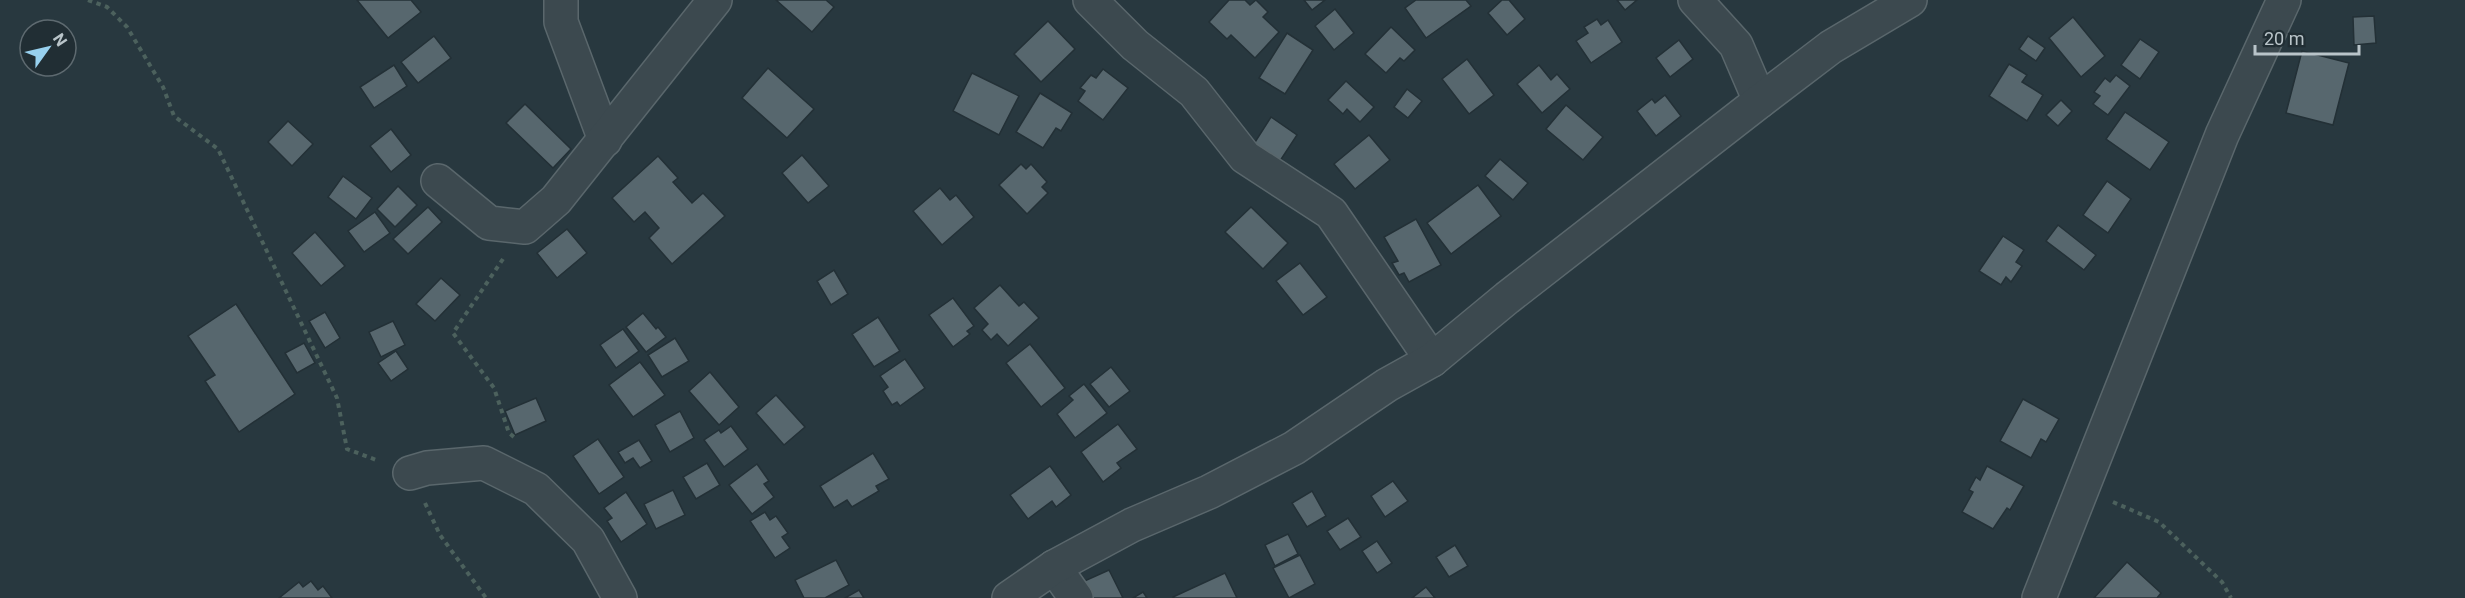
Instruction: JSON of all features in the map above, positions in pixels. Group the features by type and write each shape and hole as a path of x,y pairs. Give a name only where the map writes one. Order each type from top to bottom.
{"street":[{"path":"561,0 561,22 604,140"},
{"path":"438,181 489,223 525,227 556,200 715,0"},
{"path":"1090,0 1135,45 1194,93 1245,157 1331,213 1432,360"},
{"path":"1695,0 1736,45 1760,101"},
{"path":"1009,598 1054,567 1132,525 1209,492 1294,447 1387,385 1432,360 1507,298 1831,47 1910,0"},
{"path":"2039,598 2222,135 2284,0"},
{"path":"410,473 427,468 484,463 536,489 588,540 620,598"},
{"path":"1054,567 1076,598"}],"path":[{"path":"88,0 107,7 128,27 163,87 174,116 218,149 337,398 347,449 410,473 440,535 486,598"},
{"path":"518,441 509,433 494,388 453,333 525,227"},
{"path":"2081,488 2159,522 2222,582 2230,598"}],"building":[{"path":"357,0 411,0 421,12 388,38"},
{"path":"776,0 826,0 834,7 812,32"},
{"path":"1229,0 1245,0 1250,5 1256,0 1268,12 1263,17 1279,32 1255,58 1231,35 1227,39 1209,22"},
{"path":"1304,0 1325,0 1312,10"},
{"path":"1416,0 1466,0 1471,6 1426,38 1405,8"},
{"path":"1502,0 1509,0 1525,19 1507,35 1488,13"},
{"path":"1617,0 1637,0 1625,10"},
{"path":"1335,9 1354,33 1334,50 1315,26"},
{"path":"2374,16 2376,43 2354,45 2353,17"},
{"path":"2073,17 2105,56 2081,77 2049,38"},
{"path":"1597,19 1601,25 1608,20 1622,42 1591,63 1576,41 1588,33 1584,27"},
{"path":"1048,21 1075,49 1041,82 1014,54"},
{"path":"1391,27 1415,50 1404,61 1400,58 1386,73 1365,54"},
{"path":"1287,33 1313,50 1285,94 1259,78"},
{"path":"434,36 451,58 418,83 401,62"},
{"path":"2028,36 2045,48 2036,61 2019,49"},
{"path":"2140,39 2159,52 2140,79 2121,65"},
{"path":"1679,40 1693,59 1670,77 1656,58"},
{"path":"2302,51 2349,63 2333,125 2286,113"},
{"path":"1467,59 1494,95 1469,114 1442,79"},
{"path":"2009,64 2027,75 2022,82 2043,95 2027,121 1989,96"},
{"path":"394,65 407,86 374,108 360,87"},
{"path":"1539,65 1551,80 1557,74 1570,89 1542,113 1517,84"},
{"path":"768,68 814,109 787,138 742,98"},
{"path":"1103,69 1128,88 1103,120 1078,101 1085,91 1080,88 1091,75 1096,78"},
{"path":"972,73 1019,96 999,135 953,111"},
{"path":"2116,75 2130,86 2108,115 2093,104 2100,96 2094,92 2105,78 2110,82"},
{"path":"1346,81 1374,107 1360,122 1347,109 1343,114 1328,100"},
{"path":"1407,89 1422,101 1408,118 1394,107"},
{"path":"1040,93 1072,113 1061,131 1056,128 1043,148 1016,132"},
{"path":"1665,95 1681,116 1656,136 1637,111 1652,99 1655,103"},
{"path":"2061,100 2072,111 2058,126 2046,115"},
{"path":"525,104 571,149 553,168 506,123"},
{"path":"1566,105 1603,137 1583,160 1546,129"},
{"path":"2125,112 2169,142 2150,170 2106,139"},
{"path":"1271,117 1297,135 1276,167 1250,150"},
{"path":"288,121 313,144 292,166 268,142"},
{"path":"391,129 411,155 391,172 370,146"},
{"path":"1369,135 1390,160 1355,189 1334,164"},
{"path":"802,155 829,186 808,203 782,173"},
{"path":"658,156 678,178 673,182 692,203 703,193 725,216 672,264 649,238 659,228 645,212 634,222 612,198"},
{"path":"1500,159 1528,183 1513,200 1485,176"},
{"path":"1021,164 1026,169 1031,164 1047,182 1042,187 1048,193 1027,214 999,185"},
{"path":"343,176 372,198 356,219 328,197"},
{"path":"2107,181 2131,199 2108,233 2083,215"},
{"path":"1478,185 1501,216 1451,254 1427,223"},
{"path":"398,186 417,205 395,227 377,209"},
{"path":"940,188 950,200 956,195 974,217 942,245 913,211"},
{"path":"428,207 442,222 408,254 393,239"},
{"path":"1251,207 1288,243 1263,269 1225,232"},
{"path":"375,212 390,233 364,252 348,231"},
{"path":"1416,219 1441,265 1409,282 1404,273 1399,275 1392,263 1398,261 1384,237"},
{"path":"2058,225 2096,255 2084,270 2046,241"},
{"path":"567,229 587,253 557,278 537,253"},
{"path":"315,232 345,266 321,286 292,253"},
{"path":"2003,236 2024,250 2016,262 2022,266 2011,282 2006,277 2001,285 1979,271"},
{"path":"1300,263 1327,297 1303,315 1276,281"},
{"path":"834,270 848,294 831,305 817,281"},
{"path":"441,278 460,295 435,321 416,304"},
{"path":"1000,285 1019,306 1024,302 1039,318 1008,346 997,334 991,340 982,330 988,324 974,308"},
{"path":"953,298 974,326 967,331 970,334 953,347 929,315"},
{"path":"236,304 295,394 239,432 205,381 215,375 188,336"},
{"path":"325,312 340,338 325,348 309,321"},
{"path":"643,313 666,337 646,352 626,327"},
{"path":"878,317 900,351 874,367 852,334"},
{"path":"393,321 405,345 381,357 369,332"},
{"path":"623,329 639,351 616,368 600,345"},
{"path":"675,338 689,361 662,377 648,355"},
{"path":"304,343 315,363 297,373 285,353"},
{"path":"1030,344 1065,388 1041,407 1006,363"},
{"path":"396,351 408,369 391,381 378,363"},
{"path":"905,359 925,388 900,406 897,402 892,405 883,391 888,387 880,376"},
{"path":"640,362 665,395 633,417 609,385"},
{"path":"1111,367 1130,391 1109,407 1090,384"},
{"path":"710,372 739,407 719,425 689,391"},
{"path":"1084,384 1107,413 1075,438 1057,414 1073,400 1069,396"},
{"path":"776,395 805,427 784,445 756,413"},
{"path":"536,398 546,421 515,435 505,411"},
{"path":"2023,399 2059,419 2046,442 2041,439 2031,458 2000,441"},
{"path":"680,411 694,438 670,452 655,425"},
{"path":"1118,424 1137,449 1117,463 1121,468 1103,482 1081,452"},
{"path":"731,426 748,449 724,467 704,440 719,430 721,433"},
{"path":"598,439 624,477 599,494 573,456"},
{"path":"639,440 652,461 640,468 633,458 625,463 618,452"},
{"path":"873,453 889,479 876,486 879,491 852,507 847,500 834,508 820,486"},
{"path":"707,463 720,485 696,499 683,477"},
{"path":"757,464 769,481 764,484 774,497 752,514 729,485"},
{"path":"1050,466 1071,495 1056,507 1052,501 1028,519 1010,495"},
{"path":"1987,466 2024,486 2010,510 2007,508 1993,529 1962,512 1973,492 1969,490 1976,477 1980,480"},
{"path":"1393,481 1408,501 1385,517 1371,496"},
{"path":"673,490 685,515 656,529 644,504"},
{"path":"1312,491 1326,516 1307,527 1292,503"},
{"path":"626,492 647,524 621,542 607,521 612,518 604,508"},
{"path":"765,512 770,520 776,516 788,533 782,537 790,548 775,558 750,521"},
{"path":"1348,518 1361,537 1340,550 1327,531"},
{"path":"1288,534 1298,554 1275,566 1265,545"},
{"path":"1377,541 1392,563 1377,573 1362,551"},
{"path":"1455,545 1468,566 1449,577 1436,557"},
{"path":"1300,555 1315,584 1289,598 1273,568"},
{"path":"836,560 849,585 825,598 804,598 795,580"},
{"path":"2127,562 2161,593 2157,598 2094,598"},
{"path":"1109,570 1123,598 1088,598 1080,583"},
{"path":"1225,573 1237,598 1173,598 1173,597"},
{"path":"311,581 318,590 323,586 332,598 279,598 299,582 303,587"},
{"path":"1426,587 1435,598 1412,598"},
{"path":"859,590 864,598 845,598"},
{"path":"1143,592 1147,598 1133,598"}]}
